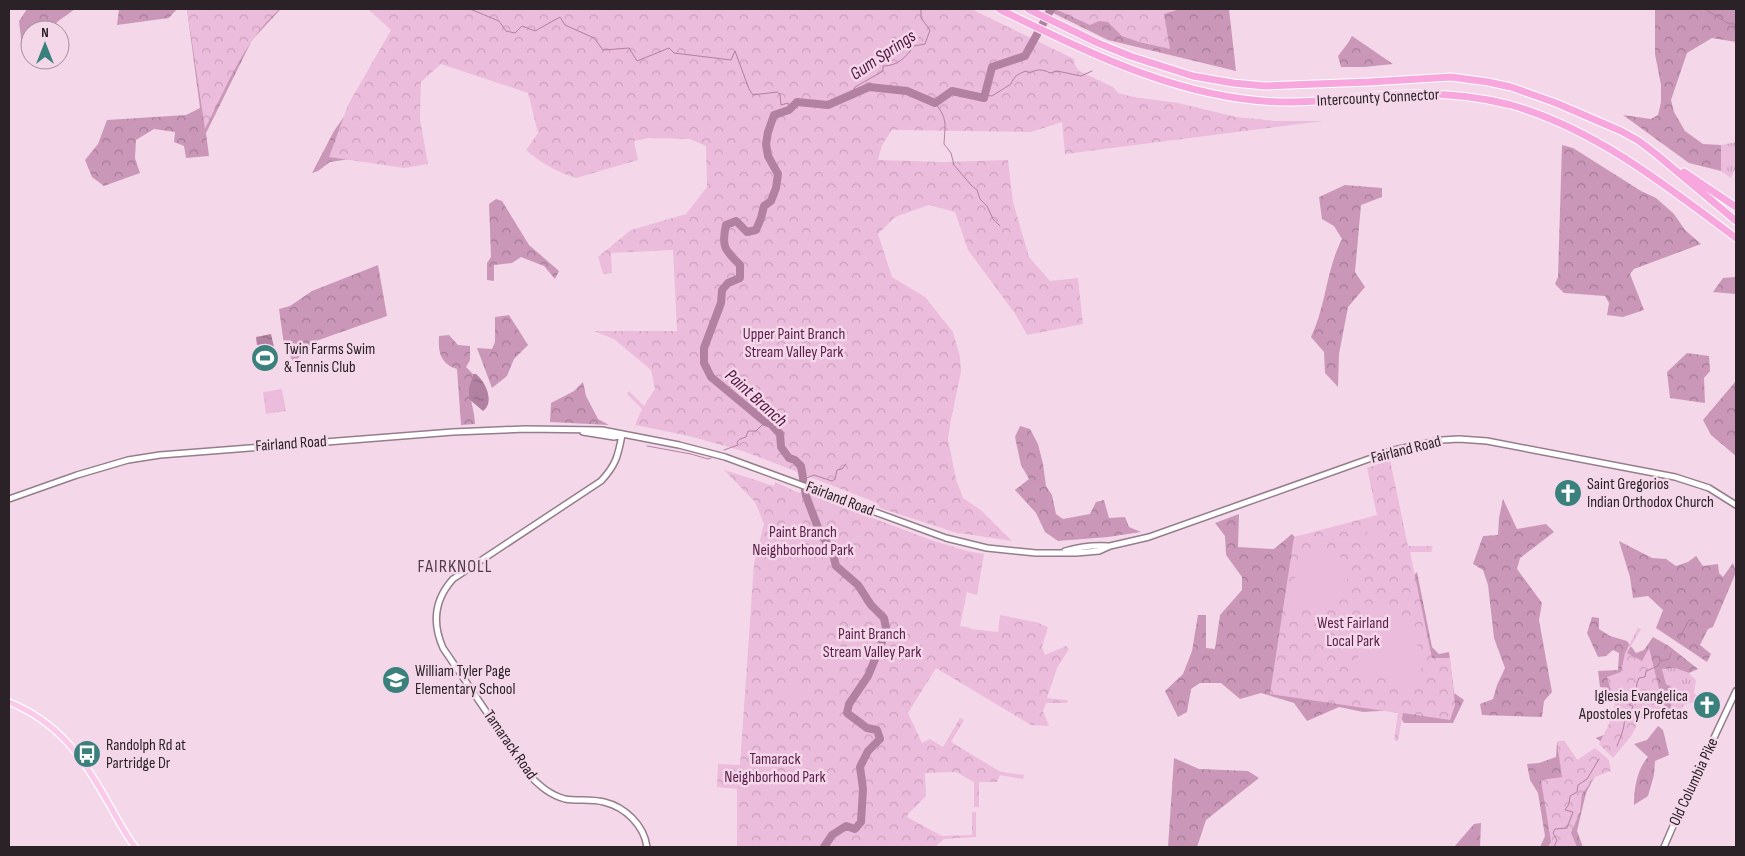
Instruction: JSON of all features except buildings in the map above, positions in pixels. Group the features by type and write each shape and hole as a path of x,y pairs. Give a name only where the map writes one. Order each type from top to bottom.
{"highway":[{"name":"Intercounty Connector","path":"999,9 1093,55 1164,81 1237,98 1259,101 1302,102 1404,94 1439,94 1476,98 1510,105 1562,124 1614,151 1736,238"},
{"name":"Intercounty Connector","path":"1028,9 1098,43 1130,56 1193,76 1257,85 1369,82 1451,77 1511,87 1556,103 1621,131 1656,154 1736,221"},
{"path":"1656,154 1736,207"}],"main road":[{"name":"Fairland Road","path":"9,499 77,475 128,460 160,454 453,432 525,429 602,430 708,452 741,462 946,538 1002,550 1036,553 1099,551 1110,546 1167,532 1394,450 1442,440 1459,439 1487,442 1675,477 1709,488 1736,505"},
{"name":"Tamarack Road","path":"622,435 616,462 601,481 453,579 445,588 437,606 436,621 438,636 443,648 530,776 548,792 559,796 603,802 618,808 638,824 647,847"},
{"name":"Old Columbia Pike","path":"1664,847 1736,691"},
{"path":"9,702 29,711 52,726 63,737 84,764 135,847"}],"green space":[{"path":"27,9 75,9 60,20 20,20 20,30 19,21"},
{"path":"119,9 177,9 169,18 117,25"},
{"path":"187,9 281,9 252,40 206,133 209,156 186,158 184,146 174,142 175,132 154,129 136,140 135,158 140,173 104,186 92,177 85,160 98,144 107,120 186,115 200,108"},
{"path":"187,9 280,9 257,34 237,65 205,129"},
{"name":"Upper Paint Branch Stream Valley Park","path":"368,9 971,9 1074,59 1079,71 1113,87 1118,93 1178,103 1236,117 1276,121 1323,121 1065,154 1062,122 1031,132 892,130 882,145 878,160 943,162 1008,160 1013,202 1029,257 1050,281 1078,278 1083,324 1027,335 1016,315 968,250 955,212 929,205 895,217 878,234 892,277 925,297 953,332 960,357 961,372 948,439 956,479 963,498 982,511 1012,541 960,534 880,508 877,503 743,451 689,436 635,425 642,409 627,394 629,391 644,406 655,389 651,370 614,339 594,331 677,331 673,250 611,253 612,273 603,274 598,257 631,230 686,214 707,187 706,146 690,139 649,138 634,141 638,160 576,178 550,167 526,150 538,133 528,93 441,64 421,82 420,119 428,164 404,168 329,157 348,105 391,30"},
{"path":"1045,9 1229,9 1236,71 1108,40"},
{"path":"1055,9 1180,9 1164,14 1170,49 1122,36 1108,22 1099,21 1090,25"},
{"path":"1655,9 1736,9 1736,42 1712,38 1687,53 1671,100 1674,112 1685,131 1703,144 1721,145 1721,171 1689,163 1623,115 1651,119 1658,115 1661,102 1661,85 1655,54"},
{"path":"1352,36 1393,64 1341,67 1338,56"},
{"path":"352,105 357,158 330,162 312,173 334,131"},
{"path":"1736,142 1736,167 1731,178 1721,171 1721,145"},
{"path":"1562,145 1573,148 1641,191 1656,198 1674,214 1685,230 1701,244 1634,269 1630,274 1644,310 1623,317 1607,315 1609,303 1605,296 1564,293 1555,284 1558,277"},
{"path":"1345,185 1382,188 1382,197 1361,205 1355,272 1365,287 1348,307 1339,354 1338,387 1325,373 1324,352 1311,337 1342,239 1334,226 1322,219 1319,197"},
{"path":"496,199 502,201 529,245 559,271 555,279 544,266 521,257 512,263 494,265 494,281 487,280 487,263 491,257 489,204"},
{"path":"378,265 387,316 313,342 294,363 284,345 279,309 290,306 312,291"},
{"path":"1736,277 1736,294 1713,292 1723,278"},
{"path":"509,315 528,345 514,359 507,376 492,388 477,348 492,349 495,342 495,317"},
{"path":"449,335 458,345 470,346 470,360 466,367 473,374 470,395 475,424 461,425 457,369 447,364 441,356 439,347 439,336"},
{"path":"1687,353 1709,356 1710,371 1704,378 1705,403 1670,398 1667,372"},
{"path":"583,382 586,396 598,419 609,425 550,422 551,403 574,391"},
{"path":"1735,382 1736,456 1711,435 1703,420"},
{"path":"282,389 286,411 266,414 263,392"},
{"path":"281,393 285,410 267,413 265,395 272,394 274,402 276,401 274,394"},
{"path":"1020,426 1030,429 1038,444 1046,486 1052,495 1056,514 1063,519 1090,514 1096,502 1104,500 1109,518 1125,517 1129,527 1141,532 1058,541 1045,532 1036,513 1015,490 1029,479 1021,465 1015,437"},
{"name":"West Fairland Local Park","path":"1390,460 1408,546 1433,546 1431,552 1410,552 1432,658 1450,658 1455,705 1450,720 1403,713 1398,741 1394,740 1398,713 1270,694 1294,537 1377,515 1367,468"},
{"name":"Paint Branch Stream Valley Park","path":"724,470 774,486 775,482 797,492 811,495 931,540 984,554 977,595 967,592 960,626 998,632 1000,615 1040,623 1048,627 1042,647 1045,655 1066,646 1069,649 1057,668 1047,698 1067,700 1067,703 1046,703 1043,711 1049,726 1031,725 936,668 908,713 922,743 930,739 943,747 960,718 964,720 951,742 1001,772 1024,775 1023,779 1000,775 997,782 979,782 979,807 974,807 974,782 956,772 925,773 926,796 907,817 942,836 972,835 972,812 976,812 976,837 944,839 935,847 737,847 737,789 717,787 718,764 740,765 754,563 764,524 755,502"},
{"path":"1503,499 1517,529 1546,524 1554,532 1520,558 1517,569 1542,603 1539,620 1552,692 1544,701 1542,717 1482,715 1480,704 1493,699 1505,668 1494,638 1488,585 1483,570 1473,564 1483,536 1498,535"},
{"name":"West Fairland Local Park","path":"1239,514 1238,547 1274,549 1292,534 1298,540 1413,576 1417,572 1432,647 1439,654 1449,652 1454,693 1464,700 1453,723 1404,723 1396,710 1363,712 1339,707 1307,721 1294,703 1261,693 1240,699 1221,683 1200,683 1191,689 1187,712 1178,717 1165,691 1183,674 1192,651 1198,615 1206,615 1206,648 1215,649 1220,615 1242,590 1242,577 1226,555 1225,536 1215,523"},
{"path":"1374,530 1377,544 1370,545 1367,531"},
{"path":"1365,532 1368,546 1361,547 1358,533"},
{"path":"1619,541 1652,558 1666,559 1676,566 1688,562 1696,556 1703,566 1718,564 1719,573 1723,577 1733,563 1736,572 1713,627 1708,629 1700,645 1711,654 1707,662 1656,628 1663,610 1648,596 1633,598 1630,577"},
{"path":"1302,551 1336,556 1354,562 1343,591 1330,607 1295,611 1288,603"},
{"path":"1365,603 1383,608 1409,620 1416,637 1422,674 1414,688 1362,672 1357,665"},
{"path":"1592,617 1599,618 1599,629 1610,636 1627,641 1636,653 1644,650 1653,637 1669,646 1698,669 1689,673 1675,668 1662,669 1666,684 1672,687 1671,710 1665,716 1633,719 1615,752 1596,738 1606,734 1619,710 1607,688 1600,687 1598,671 1618,670 1619,653 1613,650 1606,656 1598,657 1587,633"},
{"path":"1638,628 1641,629 1627,653 1642,661 1649,648 1664,709 1663,713 1645,708 1632,735 1613,758 1599,744 1609,724 1615,704 1607,677 1621,672 1625,653"},
{"path":"1675,668 1689,673 1696,680 1694,693 1697,696 1696,701 1684,705 1679,713 1671,710 1672,687 1666,684 1662,669"},
{"path":"802,686 803,700 785,701 784,687"},
{"path":"1658,726 1663,730 1669,755 1655,761 1654,775 1648,796 1634,805 1637,779 1641,767 1648,757 1634,744 1647,740"},
{"path":"1564,741 1577,760 1597,772 1586,793 1577,831 1583,847 1540,847 1545,836 1538,793 1530,780 1527,764 1539,763 1556,757 1557,742"},
{"path":"1564,741 1577,760 1595,748 1609,760 1611,771 1595,777 1582,794 1580,812 1571,833 1577,847 1548,847 1551,842 1541,780 1562,777 1557,742"},
{"path":"1174,758 1199,769 1248,771 1259,778 1206,820 1197,847 1168,847"},
{"path":"1481,823 1480,847 1454,847 1474,824"}],"water":[{"path":"271,334 274,347 268,348 267,344 257,345 256,337"},
{"path":"473,374 480,378 488,392 487,407 483,411 469,399 469,388"}],"waterway":[{"path":"470,9 499,21 506,31 515,33 522,26 535,31 560,17 565,25 594,38 603,50 629,48 637,61 669,48 674,53 731,60 735,51 753,95 777,92 780,94 781,105 788,103 789,110"},
{"name":"Gum Springs","path":"851,95 855,87 883,71 883,66 897,63 914,46 925,44 930,30 921,18 921,9"},
{"name":"Paint Branch","path":"824,847 832,835 846,826 855,829 861,822 863,789 860,767 868,751 880,739 877,730 867,728 847,713 849,704 868,676 886,628 884,618 871,605 858,585 836,566 832,550 820,533 806,496 801,466 795,460 789,458 781,447 780,434 771,424 765,422 711,377 704,363 704,348 721,303 722,290 728,283 740,278 740,265 728,252 724,243 726,225 736,221 747,232 756,230 764,206 771,201 776,188 778,174 768,156 766,144 774,115 789,110 797,102 828,105 869,87 907,91 935,103 952,91 984,98 992,67 1025,56 1051,9"},
{"path":"1705,9 1729,24 1733,23 1736,28"},
{"path":"985,95 992,96 1011,84 1013,79 1026,71 1030,73 1040,70 1050,73 1057,71 1081,76 1092,71"},
{"path":"935,103 944,118 944,144 951,153 954,165 977,190 980,199 1000,226"},
{"path":"724,450 738,445 737,442 746,437 748,431 756,431 765,422"},
{"path":"647,446 708,459 711,458"},
{"path":"804,479 814,475 832,481 835,479 837,470 842,469 846,464"},
{"path":"1679,639 1689,620 1694,620"},
{"path":"1617,746 1624,727 1624,714 1631,711 1633,706 1629,705 1635,701 1639,678 1645,677 1646,671 1658,666 1660,661 1669,659 1671,653"},
{"path":"1554,847 1557,840 1553,833 1555,829 1567,828 1573,812 1565,810 1569,804 1570,796 1577,792 1578,785 1587,779 1599,759"}],"place":[{"name":"Twin Farms Swim & Tennis Club","path":"265,358"},
{"name":"Saint Gregorios Indian Orthodox Church","path":"1568,493"},
{"name":"William Tyler Page Elementary School","path":"396,680"},
{"name":"Iglesia Evangelica Apostoles y Profetas","path":"1707,705"},
{"name":"Randolph Rd at Partridge Dr","path":"87,754"}],"district":[{"name":"FAIRKNOLL","path":"455,566"}],"park label":[{"name":"Paint Branch Neighborhood Park","path":"803,541"},
{"name":"Tamarack Neighborhood Park","path":"775,768"}]}
